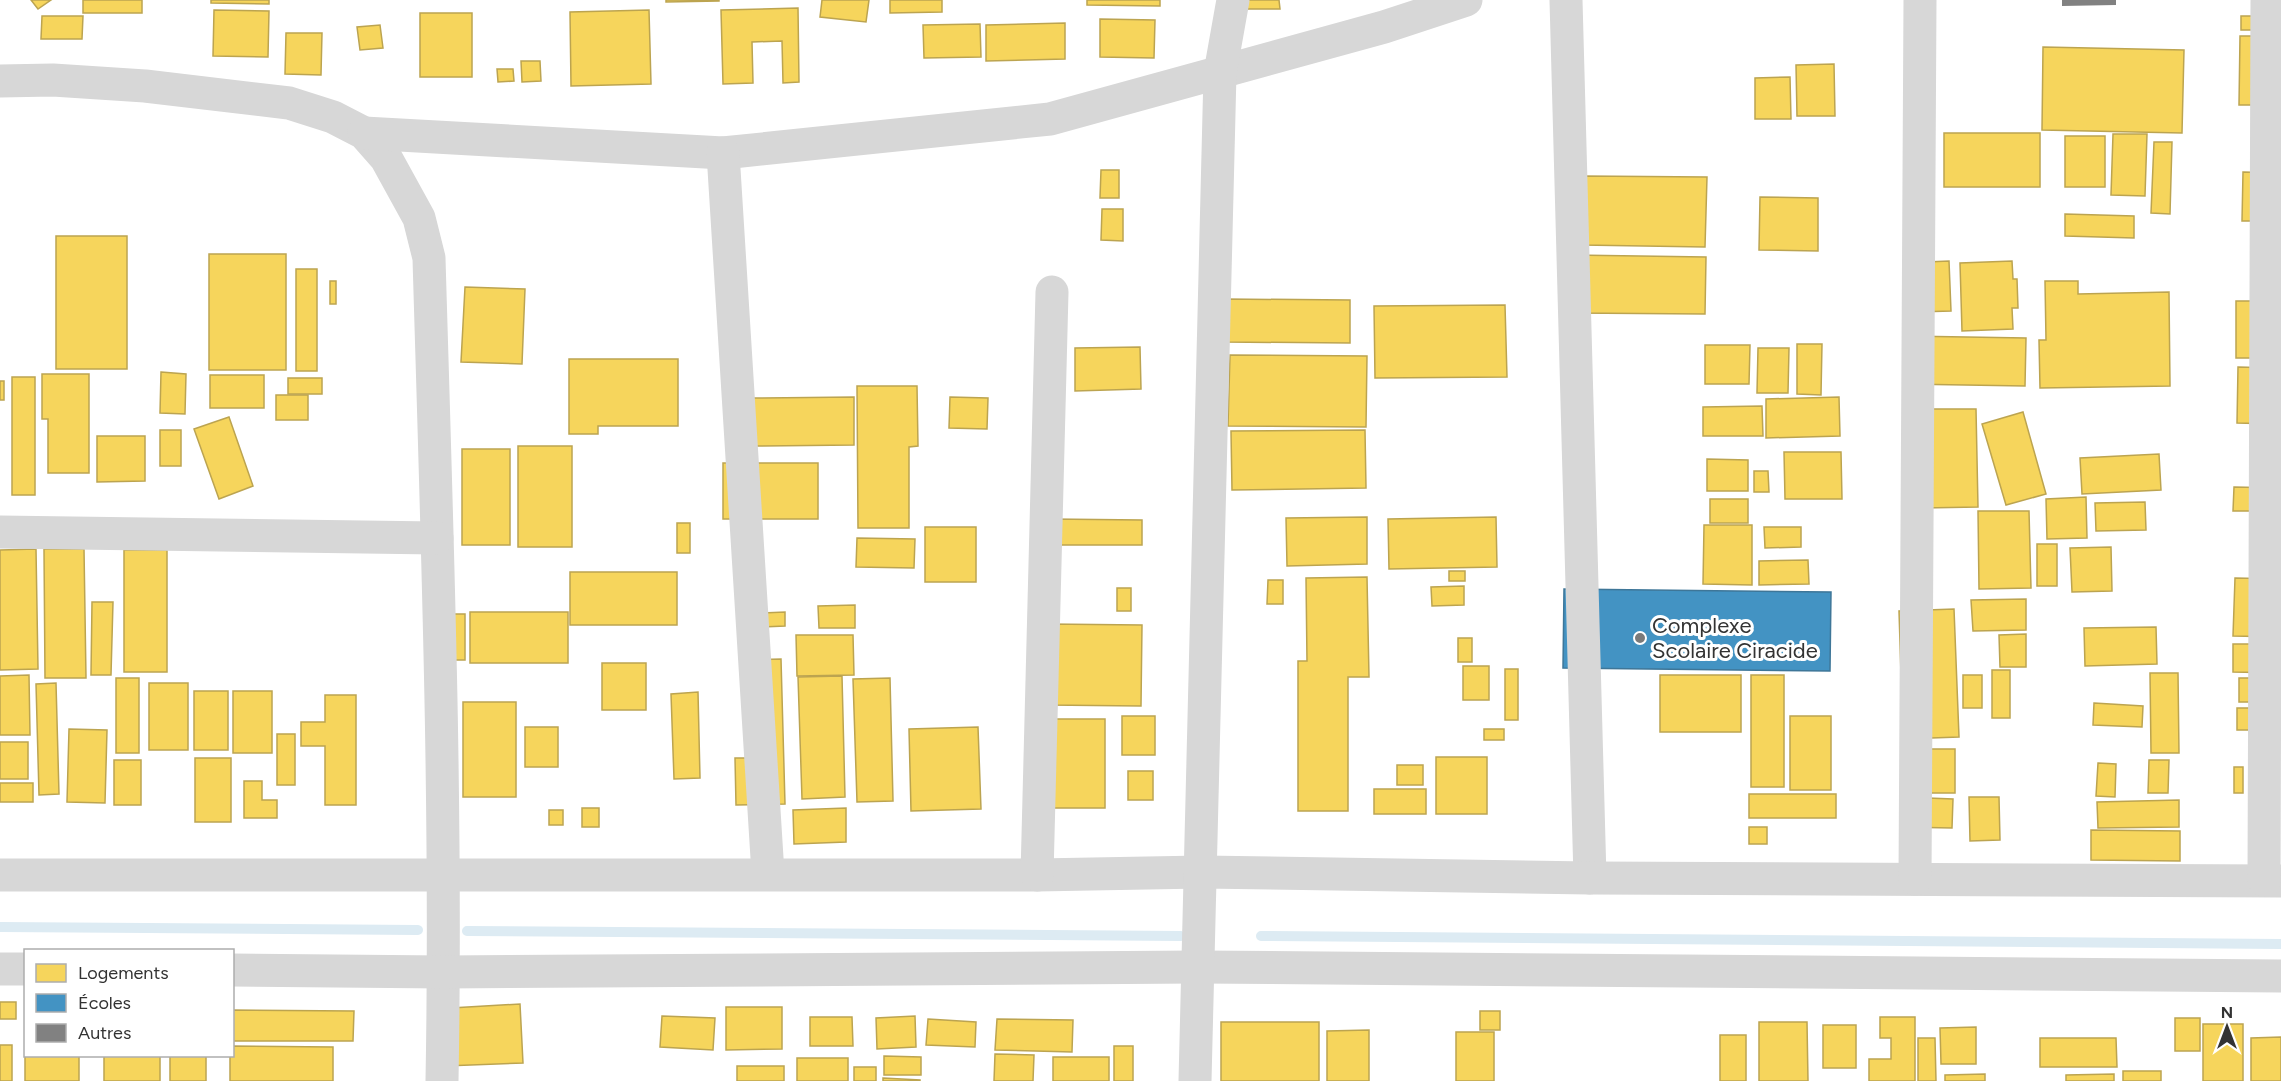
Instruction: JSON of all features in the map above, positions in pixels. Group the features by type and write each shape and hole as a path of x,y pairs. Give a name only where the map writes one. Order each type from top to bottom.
{"street":[{"path":"1196,1081 1220,73 1233,0"},
{"path":"364,133 723,153 1050,119 1384,27 1466,0"},
{"path":"1566,0 1590,878"},
{"path":"1915,879 1920,0"},
{"path":"0,874 1037,875 1202,872 1590,878 2273,881 2267,0"},
{"path":"0,81 53,80 145,86 289,103 333,117 364,133 386,158 419,218 429,258 437,538 444,972 442,1081"},
{"path":"723,153 768,874"},
{"path":"1037,875 1052,292"},
{"path":"0,532 437,538"},
{"path":"234,970 444,972 1198,968 2281,976"},
{"path":"0,969 24,969"}],"building: Logements":[{"path":"31,0 51,0 38,9"},
{"path":"83,0 142,0 142,13 83,13"},
{"path":"211,0 269,0 269,4 211,3"},
{"path":"666,0 719,0 719,1 666,2"},
{"path":"822,0 869,0 866,22 820,17"},
{"path":"890,0 942,0 942,12 890,13"},
{"path":"1087,0 1160,0 1160,6 1087,5"},
{"path":"1223,0 1279,0 1280,9 1223,9"},
{"path":"798,8 799,82 783,83 782,41 752,42 753,83 723,84 721,10"},
{"path":"214,10 269,11 268,57 213,56"},
{"path":"649,10 651,84 571,86 570,12"},
{"path":"420,13 472,13 472,77 420,77"},
{"path":"42,16 83,16 82,39 41,39"},
{"path":"2241,16 2278,16 2278,30 2241,30"},
{"path":"1100,19 1155,20 1154,58 1100,57"},
{"path":"1065,23 1065,59 986,61 986,25"},
{"path":"980,24 981,57 924,58 923,25"},
{"path":"380,25 383,48 360,50 357,27"},
{"path":"286,33 322,33 321,75 285,74"},
{"path":"2240,36 2264,36 2281,105 2239,105"},
{"path":"2043,47 2184,50 2182,133 2042,130"},
{"path":"521,61 540,61 541,81 522,82"},
{"path":"1834,64 1835,116 1797,116 1796,65"},
{"path":"497,69 513,69 514,81 498,82"},
{"path":"1790,77 1791,119 1755,119 1755,78"},
{"path":"1944,133 2040,133 2040,187 1944,187"},
{"path":"2113,134 2147,134 2145,196 2111,195"},
{"path":"2065,136 2105,136 2105,187 2065,187"},
{"path":"2154,142 2172,142 2170,214 2151,213"},
{"path":"1101,170 1119,170 1119,198 1100,198"},
{"path":"2243,172 2281,173 2281,221 2242,221"},
{"path":"1583,176 1707,177 1705,247 1582,245"},
{"path":"1760,197 1818,198 1818,251 1759,250"},
{"path":"1102,209 1123,209 1123,241 1101,240"},
{"path":"2065,214 2134,216 2134,238 2065,236"},
{"path":"56,236 127,236 127,369 56,369"},
{"path":"209,254 286,254 286,370 209,370"},
{"path":"1572,255 1706,257 1705,314 1572,313"},
{"path":"1949,261 1951,311 1917,312 1903,263"},
{"path":"2012,261 2013,279 2017,279 2018,308 2012,308 2013,329 1962,331 1960,263"},
{"path":"296,269 317,269 317,371 296,371"},
{"path":"330,281 336,281 336,304 330,304"},
{"path":"2045,281 2078,281 2078,294 2169,292 2170,386 2040,388 2039,340 2046,340"},
{"path":"465,287 525,289 522,364 461,362"},
{"path":"1225,299 1350,300 1350,343 1225,342"},
{"path":"2236,301 2257,301 2257,358 2236,358"},
{"path":"1505,305 1507,377 1375,378 1374,306"},
{"path":"1906,336 2026,338 2025,386 1905,384"},
{"path":"1797,344 1822,344 1821,395 1797,394"},
{"path":"1705,345 1750,345 1749,384 1705,384"},
{"path":"1140,347 1141,389 1075,391 1075,348"},
{"path":"1758,348 1789,348 1788,393 1757,393"},
{"path":"1230,355 1367,356 1366,427 1228,426"},
{"path":"569,359 678,359 678,426 598,426 598,434 569,434"},
{"path":"2238,367 2275,368 2275,424 2237,423"},
{"path":"161,372 186,374 185,414 160,413"},
{"path":"42,374 89,374 89,473 48,473 48,419 42,419"},
{"path":"210,375 264,375 264,408 210,408"},
{"path":"12,377 35,377 35,495 12,495"},
{"path":"288,378 322,378 322,394 288,394"},
{"path":"0,381 4,381 4,400 0,400"},
{"path":"857,386 917,386 918,446 909,447 909,528 858,528"},
{"path":"276,395 308,395 308,420 276,420"},
{"path":"854,397 854,445 752,446 752,398"},
{"path":"950,397 988,398 987,429 949,428"},
{"path":"1839,397 1840,436 1766,438 1766,399"},
{"path":"1762,406 1763,436 1703,436 1703,407"},
{"path":"1921,409 1976,409 1978,507 1923,508"},
{"path":"2023,412 2046,494 2006,505 1982,424"},
{"path":"229,417 253,486 219,499 194,429"},
{"path":"160,430 181,430 181,466 160,466"},
{"path":"1365,430 1366,488 1232,490 1231,431"},
{"path":"97,436 145,436 145,481 97,482"},
{"path":"518,446 572,446 572,547 518,547"},
{"path":"462,449 510,449 510,545 462,545"},
{"path":"1784,452 1841,452 1842,499 1785,499"},
{"path":"2159,454 2161,490 2082,494 2080,458"},
{"path":"1707,459 1748,460 1748,491 1707,491"},
{"path":"723,463 818,463 818,519 723,519"},
{"path":"1754,471 1768,471 1769,492 1754,492"},
{"path":"2234,487 2281,488 2281,511 2233,511"},
{"path":"2086,497 2087,538 2047,539 2046,499"},
{"path":"1710,499 1748,499 1748,523 1710,523"},
{"path":"2145,502 2146,530 2096,531 2095,503"},
{"path":"1978,511 2029,511 2031,588 1979,589"},
{"path":"1367,517 1367,564 1287,566 1286,518"},
{"path":"1496,517 1497,567 1389,569 1388,519"},
{"path":"1050,519 1142,520 1142,545 1050,545"},
{"path":"677,523 690,523 690,553 677,553"},
{"path":"1704,525 1752,525 1752,585 1703,584"},
{"path":"925,527 976,527 976,582 925,582"},
{"path":"1764,527 1801,527 1801,547 1765,548"},
{"path":"857,538 915,539 914,568 856,567"},
{"path":"2037,544 2057,544 2057,586 2037,586"},
{"path":"2111,547 2112,591 2072,592 2070,548"},
{"path":"36,549 38,669 0,670 0,550"},
{"path":"44,549 84,549 86,678 45,678"},
{"path":"124,550 167,550 167,672 124,672"},
{"path":"1808,560 1809,584 1759,585 1759,561"},
{"path":"1449,571 1465,571 1465,581 1449,581"},
{"path":"570,572 677,572 677,625 570,625"},
{"path":"1367,577 1369,677 1348,677 1348,811 1298,811 1298,661 1307,661 1306,578"},
{"path":"2235,578 2281,579 2281,637 2233,636"},
{"path":"1268,580 1283,580 1283,604 1267,604"},
{"path":"1464,586 1464,605 1432,606 1431,587"},
{"path":"1117,588 1131,588 1131,611 1117,611"},
{"path":"2026,599 2026,630 1973,631 1971,600"},
{"path":"92,602 113,602 111,675 91,675"},
{"path":"855,605 855,628 819,628 818,606"},
{"path":"1954,609 1959,737 1903,739 1899,611"},
{"path":"470,612 568,612 568,663 470,663"},
{"path":"785,612 785,626 762,627 762,613"},
{"path":"433,614 465,614 465,660 433,660"},
{"path":"1047,624 1142,625 1141,706 1047,705"},
{"path":"2156,627 2157,664 2085,666 2084,628"},
{"path":"2026,634 2026,667 2000,667 1999,635"},
{"path":"796,635 853,635 854,675 797,676"},
{"path":"1458,638 1472,638 1472,662 1458,662"},
{"path":"2233,644 2281,644 2281,673 2233,672"},
{"path":"781,659 785,804 736,805 735,758 749,758 746,660"},
{"path":"602,663 646,663 646,710 602,710"},
{"path":"1463,666 1489,666 1489,700 1463,700"},
{"path":"1505,669 1518,669 1518,720 1505,720"},
{"path":"1992,670 2010,670 2010,718 1992,718"},
{"path":"2150,673 2178,673 2179,753 2151,753"},
{"path":"29,675 30,735 0,735 0,676"},
{"path":"1660,675 1741,675 1741,732 1660,732"},
{"path":"1751,675 1784,675 1784,787 1751,787"},
{"path":"1963,675 1982,675 1982,708 1963,708"},
{"path":"842,676 845,797 802,799 798,677"},
{"path":"116,678 139,678 139,753 116,753"},
{"path":"890,678 893,801 857,802 853,679"},
{"path":"2239,678 2281,678 2281,702 2239,702"},
{"path":"56,683 59,794 39,795 36,684"},
{"path":"149,683 188,683 188,750 149,750"},
{"path":"194,691 228,691 228,750 194,750"},
{"path":"233,691 272,691 272,753 233,753"},
{"path":"698,692 700,778 674,779 671,694"},
{"path":"325,695 356,695 356,805 325,805 325,746 301,746 301,722 325,722"},
{"path":"463,702 516,702 516,797 463,797"},
{"path":"2094,703 2143,706 2142,727 2093,725"},
{"path":"2237,708 2281,708 2281,730 2237,730"},
{"path":"1122,716 1155,716 1155,755 1122,755"},
{"path":"1790,716 1831,716 1831,790 1790,790"},
{"path":"1051,719 1105,719 1105,808 1051,808"},
{"path":"525,727 558,727 558,767 525,767"},
{"path":"978,727 981,809 911,811 909,729"},
{"path":"69,729 107,730 105,803 67,802"},
{"path":"1484,729 1504,729 1504,740 1484,740"},
{"path":"277,734 295,734 295,785 277,785"},
{"path":"0,742 28,742 28,779 0,779"},
{"path":"1911,749 1955,749 1955,793 1911,793"},
{"path":"1436,757 1487,757 1487,814 1436,814"},
{"path":"195,758 231,758 231,822 195,822"},
{"path":"114,760 141,760 141,805 114,805"},
{"path":"2149,760 2169,760 2168,793 2148,793"},
{"path":"2098,763 2116,764 2115,797 2096,796"},
{"path":"1397,765 1423,765 1423,785 1397,785"},
{"path":"2234,767 2243,767 2243,793 2234,793"},
{"path":"1128,771 1153,771 1153,800 1128,800"},
{"path":"244,781 262,781 262,800 277,800 277,818 244,818"},
{"path":"0,783 33,783 33,802 0,802"},
{"path":"1374,789 1426,789 1426,814 1374,814"},
{"path":"1749,794 1836,794 1836,818 1749,818"},
{"path":"1902,797 1953,799 1952,828 1901,827"},
{"path":"1969,797 1999,797 2000,840 1970,841"},
{"path":"2179,800 2179,827 2098,828 2097,802"},
{"path":"582,808 599,808 599,827 582,827"},
{"path":"846,808 846,842 794,844 793,810"},
{"path":"549,810 563,810 563,825 549,825"},
{"path":"1749,827 1767,827 1767,844 1749,844"},
{"path":"2091,830 2180,831 2180,861 2091,860"},
{"path":"0,1002 16,1002 16,1019 0,1019"},
{"path":"520,1004 523,1063 445,1066 451,1008"},
{"path":"726,1007 782,1007 782,1049 726,1050"},
{"path":"234,1010 354,1011 353,1041 234,1041"},
{"path":"1480,1011 1500,1011 1500,1030 1480,1030"},
{"path":"662,1016 715,1018 713,1050 660,1047"},
{"path":"915,1016 916,1047 877,1049 876,1018"},
{"path":"810,1017 852,1017 853,1046 810,1046"},
{"path":"1880,1017 1915,1017 1915,1081 1869,1081 1869,1059 1891,1059 1891,1038 1880,1038"},
{"path":"2175,1018 2200,1018 2200,1051 2175,1051"},
{"path":"928,1019 976,1022 975,1047 926,1045"},
{"path":"997,1019 1073,1020 1072,1052 995,1050"},
{"path":"1221,1022 1319,1022 1319,1081 1221,1081"},
{"path":"1759,1022 1807,1022 1808,1081 1759,1081"},
{"path":"2203,1024 2243,1024 2243,1081 2203,1081"},
{"path":"1823,1025 1856,1025 1856,1068 1823,1068"},
{"path":"1976,1027 1976,1064 1941,1064 1940,1028"},
{"path":"1369,1030 1369,1081 1327,1081 1327,1031"},
{"path":"1456,1032 1494,1032 1494,1081 1456,1081"},
{"path":"1720,1035 1746,1035 1746,1081 1720,1081"},
{"path":"2281,1037 2281,1081 2251,1081 2251,1038"},
{"path":"1918,1038 1935,1038 1936,1081 1918,1081"},
{"path":"2040,1038 2116,1038 2117,1067 2040,1067"},
{"path":"0,1045 12,1045 12,1081 0,1081"},
{"path":"234,1046 333,1047 333,1081 230,1081 230,1057 234,1057"},
{"path":"1114,1046 1133,1046 1133,1081 1114,1081"},
{"path":"995,1054 1034,1055 1033,1081 994,1081"},
{"path":"884,1056 921,1057 921,1075 884,1075"},
{"path":"25,1057 79,1057 79,1081 25,1081"},
{"path":"104,1057 160,1057 160,1081 104,1081"},
{"path":"170,1057 206,1057 206,1081 170,1081"},
{"path":"1053,1057 1109,1057 1109,1081 1053,1081"},
{"path":"797,1058 848,1058 848,1081 797,1081"},
{"path":"737,1066 784,1066 784,1081 737,1081"},
{"path":"854,1067 876,1067 876,1081 854,1081"},
{"path":"2123,1071 2161,1071 2161,1081 2123,1081"},
{"path":"1985,1074 1985,1081 1945,1081 1945,1075"},
{"path":"2114,1074 2114,1081 2066,1081 2066,1075"},
{"path":"883,1078 920,1080 920,1081 883,1081"}],"building: Écoles":[{"path":"1564,589 1831,592 1830,671 1563,668"}],"building: Autres":[{"path":"2062,0 2116,0 2116,5 2062,6"}],"waterway":[{"path":"0,927 418,930"},
{"path":"467,931 1181,936"},
{"path":"1261,936 2281,944"}],"place":[{"name":"Complexe Scolaire Ciracide","path":"1640,638"}]}
